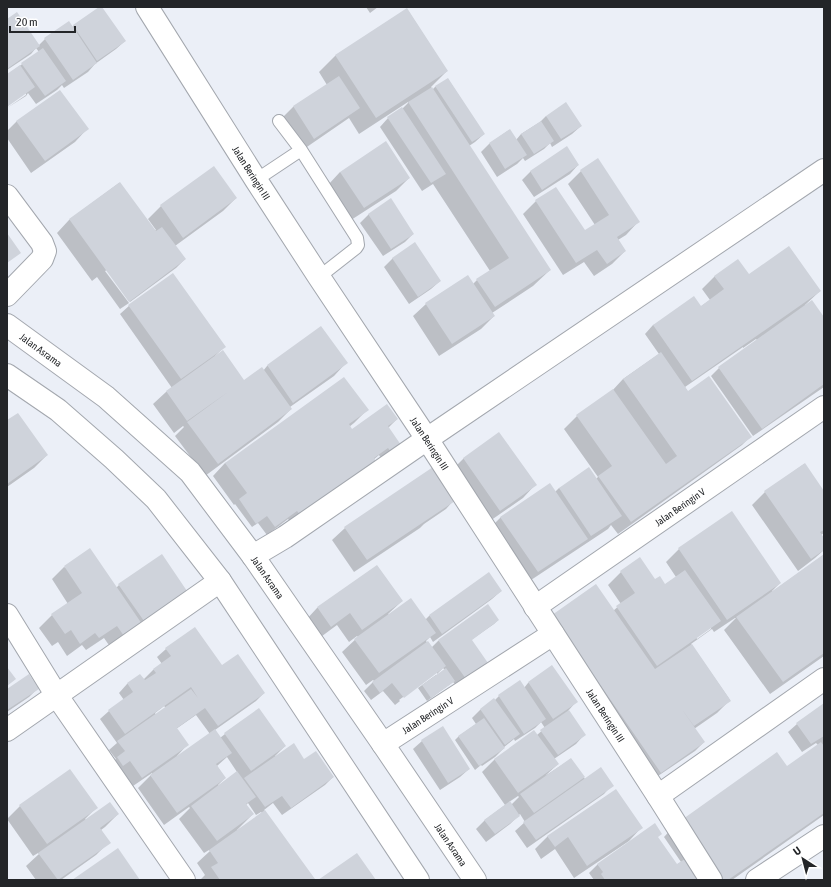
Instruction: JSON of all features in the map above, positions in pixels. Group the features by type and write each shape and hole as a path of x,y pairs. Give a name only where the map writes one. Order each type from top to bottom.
{"main road":[{"name":"Jalan Beringin III","path":"147,7 318,277 427,439 711,880"},
{"path":"253,556 285,537 824,170"},
{"path":"7,196 42,243 44,251 42,258 7,296"},
{"name":"Jalan Asrama","path":"7,325 106,397 190,472 253,556 475,880"},
{"path":"7,375 58,410 114,459 156,499 220,581 418,880"},
{"name":"Jalan Beringin V","path":"535,607 824,407"},
{"path":"7,730 220,581"},
{"path":"7,615 57,696 184,880"},
{"name":"Jalan Beringin V","path":"383,744 553,634"},
{"path":"658,796 824,679"},
{"path":"757,880 824,836"}],"lane":[{"path":"279,120 357,238 358,245 356,248 318,277"},
{"path":"256,180 300,150"}],"building":[{"path":"99,7 102,7 126,41 97,61 73,25"},
{"path":"407,8 448,71 376,118 335,55"},
{"path":"17,12 40,46 7,69 7,19"},
{"path":"69,21 97,63 73,80 44,38"},
{"path":"43,48 66,81 45,96 21,63"},
{"path":"20,65 35,87 7,107 7,74"},
{"path":"339,76 360,108 314,139 293,106"},
{"path":"448,78 485,134 472,142 435,86"},
{"path":"432,87 551,270 495,307 476,279 509,258 408,102"},
{"path":"60,90 89,129 45,161 16,121"},
{"path":"566,102 582,126 561,139 546,116"},
{"path":"402,107 446,174 431,183 387,117"},
{"path":"541,121 554,141 534,154 521,134"},
{"path":"510,129 527,155 505,169 489,143"},
{"path":"386,141 410,178 364,208 340,172"},
{"path":"567,146 579,165 542,190 530,171"},
{"path":"598,158 640,222 617,237 626,251 607,264 597,250 576,263 535,200 556,187 585,230 609,215 580,170"},
{"path":"214,166 237,198 183,238 160,205"},
{"path":"120,182 156,231 162,227 186,259 129,302 69,219"},
{"path":"391,198 414,234 391,249 368,214"},
{"path":"7,233 21,253 7,263"},
{"path":"415,242 441,281 418,297 392,258"},
{"path":"789,246 821,291 692,381 653,325 694,296 701,306 724,289 714,276 738,259 749,274"},
{"path":"173,273 226,347 181,379 128,305"},
{"path":"468,275 495,316 452,344 425,303"},
{"path":"812,300 824,317 824,384 762,429 718,367"},
{"path":"321,326 348,363 293,403 267,365"},
{"path":"223,350 244,380 262,367 292,409 218,464 187,422 228,392 187,421 166,391"},
{"path":"661,352 688,391 709,376 752,437 631,522 598,476 612,466 576,415 613,389 666,464 677,456 623,379"},
{"path":"344,377 369,410 349,424 352,429 387,404 398,419 388,426 401,445 391,452 388,448 374,458 376,462 301,516 297,511 275,527 267,516 256,524 239,499 247,493 225,463"},
{"path":"18,413 48,455 7,484 7,420"},
{"path":"499,432 537,485 500,511 463,458"},
{"path":"805,463 824,491 824,530 820,532 824,538 824,550 811,559 764,491"},
{"path":"433,467 455,501 367,560 344,527"},
{"path":"589,467 622,516 591,536 559,488"},
{"path":"550,483 588,539 538,572 500,517"},
{"path":"732,511 781,583 727,620 678,548"},
{"path":"90,548 142,624 124,636 117,626 99,638 95,633 80,644 71,630 65,634 51,614 82,593 64,566"},
{"path":"162,554 187,591 144,621 118,584"},
{"path":"824,554 824,653 783,682 736,617"},
{"path":"640,557 655,579 660,576 665,584 685,570 721,621 657,666 616,606 635,593 620,571"},
{"path":"377,565 403,601 362,630 350,613 331,627 317,607"},
{"path":"489,572 502,591 442,634 429,615"},
{"path":"596,584 655,669 692,644 731,701 694,726 681,708 705,742 661,773 552,615"},
{"path":"411,598 436,633 379,673 354,639"},
{"path":"488,604 499,620 472,640 488,663 466,679 438,640"},
{"path":"195,627 222,665 238,654 265,693 218,726 205,708 177,728 189,745 142,778 130,761 123,766 117,757 125,751 117,741 191,689 198,698 191,687 125,734 108,710 133,692 127,683 140,674 145,680 156,673 153,669 171,656 165,648"},
{"path":"428,641 446,666 404,698 392,683 380,693 372,682"},
{"path":"552,665 578,702 553,719 528,682"},
{"path":"7,667 16,679 7,686"},
{"path":"446,668 455,681 431,698 422,685"},
{"path":"29,674 39,689 7,710 7,689"},
{"path":"520,680 546,719 524,734 498,695"},
{"path":"494,698 520,734 505,745 480,709"},
{"path":"824,703 824,736 811,744 796,723"},
{"path":"259,708 286,746 251,771 224,733"},
{"path":"569,710 586,735 558,755 540,730"},
{"path":"484,718 505,748 479,766 458,736"},
{"path":"443,726 470,769 448,783 421,740"},
{"path":"215,729 232,753 216,764 226,778 177,813 150,775"},
{"path":"534,730 559,764 518,793 494,759"},
{"path":"821,742 824,746 824,813 728,880 716,880 676,824 777,752 787,766"},
{"path":"294,743 304,759 316,751 334,777 291,808 282,796 265,807 244,778"},
{"path":"571,758 585,777 534,813 520,794"},
{"path":"601,767 614,786 536,840 523,822"},
{"path":"70,769 98,808 47,844 19,805"},
{"path":"237,771 256,797 246,804 254,814 217,841 191,806"},
{"path":"616,789 643,828 587,866 568,837 555,847 547,836"},
{"path":"510,801 520,816 495,834 484,820"},
{"path":"110,802 119,814 100,828 111,843 58,880 38,853"},
{"path":"265,810 315,879 220,880 211,867 218,863 209,850"},
{"path":"655,823 662,834 658,837 677,864 685,859 700,880 605,880 601,874 603,872 597,864"},
{"path":"118,848 140,880 72,880"},
{"path":"357,853 376,880 318,880"}]}
